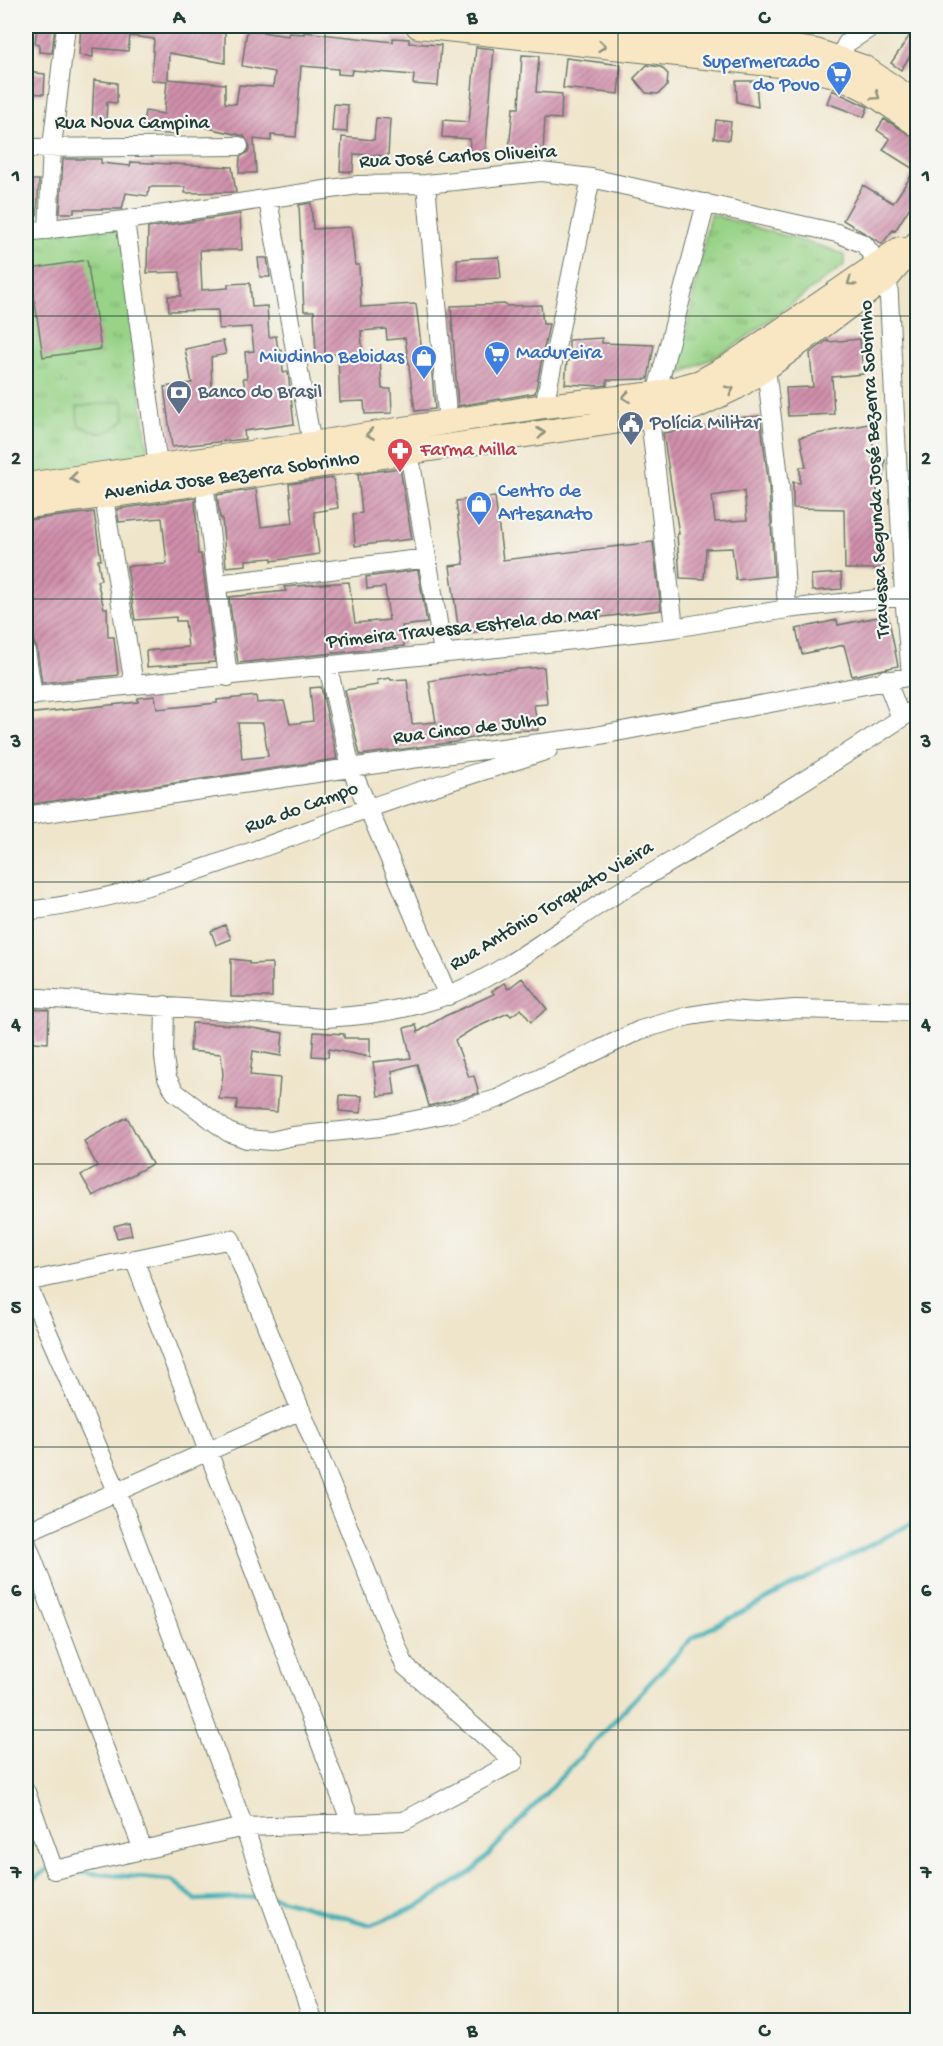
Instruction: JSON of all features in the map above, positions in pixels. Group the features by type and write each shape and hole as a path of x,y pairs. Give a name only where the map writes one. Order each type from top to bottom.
{"main road":[{"path":"418,26 487,29 789,66 863,67 918,104"},
{"path":"571,26 764,43 834,65 918,125"},
{"name":"Avenida Jose Bezerra Sobrinho","path":"26,506 103,485 158,466 312,444 407,440 650,418 695,407 737,387 766,368 916,242"},
{"name":"Avenida Jose Bezerra Sobrinho","path":"26,485 204,482 407,440 448,423 544,406 656,394 700,382 723,370 883,270"},
{"path":"650,418 656,394"}],"street":[{"path":"48,230 52,147 66,26"},
{"path":"834,65 856,36 873,26"},
{"name":"Rua Nova Campina","path":"26,148 239,146"},
{"name":"Rua José Carlos Oliveira","path":"26,232 268,200 358,184 426,184 541,172 591,178 706,202 852,237 864,244 883,270"},
{"path":"544,406 591,178"},
{"path":"426,184 448,423"},
{"path":"268,200 312,444"},
{"path":"656,394 706,202"},
{"path":"125,220 158,466"},
{"name":"Travessa Segunda José Bezerra Sobrinho","path":"883,270 904,596 914,675"},
{"path":"766,368 780,486 787,609"},
{"path":"650,418 674,628"},
{"path":"407,440 443,652"},
{"path":"204,482 228,677"},
{"path":"103,485 134,685"},
{"path":"218,584 427,558"},
{"name":"Primeira Travessa Estrela do Mar","path":"29,696 328,667 443,652 674,628 787,609 904,596"},
{"path":"26,651 29,696"},
{"path":"328,667 351,768 366,809 448,996"},
{"name":"Rua Cinco de Julho","path":"26,816 351,768 590,737 914,675"},
{"path":"886,679 901,718"},
{"name":"Rua Antônio Torquato Vieira","path":"26,997 325,1018 384,1013 448,996 494,974 589,910 794,789 918,707"},
{"name":"Rua do Campo","path":"26,911 135,892 280,843 366,809 590,737"},
{"path":"165,1005 164,1057 167,1078 176,1092 228,1132 247,1139 272,1142 293,1136 380,1127 450,1113 497,1099 640,1030 689,1016 727,1010 918,1012"},
{"path":"26,1792 54,1870 244,1827 404,1821 514,1762 405,1666 231,1239 26,1282 117,1491 244,1827 313,2020"},
{"path":"134,1260 351,1823"},
{"path":"26,1532 301,1410"},
{"path":"26,1541 143,1850"}],"green space":[{"path":"710,214 830,249 844,255 844,265 733,347 677,376"},
{"path":"120,224 149,462 26,478 26,233"},
{"path":"123,401 125,419 113,429 98,433 78,424 77,407"}],"building":[{"path":"37,26 55,26 52,53 39,52 39,44 35,44"},
{"path":"81,26 225,26 225,63 169,53 168,79 225,84 225,103 236,104 239,85 273,87 275,72 242,66 247,30 288,36 289,33 304,34 304,32 393,42 393,38 409,39 409,43 441,45 438,86 413,84 414,75 352,70 351,75 338,74 338,69 301,66 296,137 271,135 271,141 254,139 256,173 239,173 240,157 248,152 250,146 244,136 180,122 178,135 142,132 145,111 164,114 167,81 151,80 154,39 130,36 128,51 93,48 93,57 79,55"},
{"path":"916,26 918,44 901,70 891,63"},
{"path":"476,47 494,49 485,157 469,156 470,139 442,137 443,120 469,122"},
{"path":"522,55 539,56 536,92 562,94 561,119 545,118 543,152 509,149 513,108 519,108"},
{"path":"566,58 621,65 618,94 563,88"},
{"path":"647,65 661,67 668,74 667,86 658,94 646,93 634,78"},
{"path":"26,72 45,74 44,94 26,93"},
{"path":"94,80 117,83 117,103 107,102 106,122 92,123"},
{"path":"736,81 756,81 758,107 737,102"},
{"path":"832,90 868,107 864,117 827,103"},
{"path":"334,104 348,105 347,132 332,131"},
{"path":"376,118 390,119 388,156 354,154 353,172 340,171 342,137 374,140"},
{"path":"884,119 918,139 918,194 895,231 893,230 882,244 843,220 863,185 893,203 915,170 883,150 890,139 877,130"},
{"path":"716,120 731,122 729,140 714,138"},
{"path":"63,159 101,159 101,163 130,166 131,162 232,167 236,192 185,193 185,187 149,187 148,196 126,193 122,209 74,209 74,213 60,213"},
{"path":"26,180 39,180 37,215 27,215"},
{"path":"311,203 313,229 351,227 355,265 359,265 361,307 416,304 422,352 430,351 435,409 415,411 405,338 387,340 386,329 361,331 363,360 380,359 382,389 391,389 392,413 365,414 364,401 340,402 338,354 316,355 314,311 304,311 299,205"},
{"path":"240,214 242,250 200,250 202,290 228,288 228,284 250,283 252,307 267,306 269,337 276,336 278,350 282,350 283,373 288,372 294,424 244,431 245,439 172,447 164,387 192,383 185,349 223,341 226,354 211,357 212,393 245,388 243,378 247,378 245,352 254,351 251,327 219,329 218,310 169,311 168,296 181,296 180,272 147,273 148,228"},
{"path":"499,257 501,278 458,280 457,259"},
{"path":"258,258 267,258 270,277 260,277"},
{"path":"87,260 101,349 43,357 30,269"},
{"path":"506,304 507,306 541,305 543,324 549,324 535,393 458,406 451,306"},
{"path":"602,338 602,343 654,345 648,379 607,380 607,385 601,386 565,384 567,361 569,361 569,340"},
{"path":"860,339 863,374 832,377 834,414 788,416 786,388 813,387 810,353 828,340 828,342"},
{"path":"760,416 769,487 774,576 736,580 732,548 706,549 704,579 680,578 677,534 679,534 663,433 722,425 721,419","holes":["744,491 747,520 715,522 712,496"]},
{"path":"874,423 872,460 885,460 884,479 877,479 877,525 882,525 883,569 845,569 844,509 793,508 793,482 800,483 800,467 806,467 800,437"},
{"path":"400,468 412,539 355,546 353,514 362,513 358,474"},
{"path":"333,478 338,508 314,512 319,554 272,561 272,558 246,560 246,565 226,567 222,518 220,518 217,495 256,489 261,527 293,523 289,484"},
{"path":"495,497 503,560 653,542 661,610 459,634 450,566 464,564 456,501"},
{"path":"195,498 198,554 201,554 215,662 147,667 146,651 188,647 185,621 176,621 176,617 135,620 127,566 167,564 162,518 119,522 117,509"},
{"path":"94,512 101,560 98,560 101,580 97,581 104,608 107,608 108,637 114,637 118,675 42,683 37,649 32,638 26,578 26,520"},
{"path":"418,570 427,623 402,626 404,646 238,663 229,597 286,591 284,587 349,582 355,623 389,620 385,587 367,589 366,577"},
{"path":"841,573 842,589 812,591 811,575"},
{"path":"888,615 898,666 852,676 844,645 802,654 796,629 837,620 838,625"},
{"path":"544,667 547,704 534,705 538,730 502,731 455,742 360,755 345,690 378,685 377,680 407,679 412,724 436,722 429,681 483,672"},
{"path":"321,687 337,759 26,805 26,714 138,702 138,698 155,696 157,709 217,703 217,700 256,696 257,703 284,701 290,724 313,721 310,688","holes":["238,723 263,723 268,756 242,759"]},
{"path":"225,925 231,939 216,945 211,931"},
{"path":"231,959 249,961 249,964 272,963 272,997 231,997"},
{"path":"522,978 547,1009 531,1022 521,1009 511,1016 508,1013 455,1040 469,1077 474,1076 479,1093 429,1106 417,1064 392,1071 395,1094 378,1096 373,1062 411,1058 404,1028 416,1025 418,1032 445,1016 494,994 492,991 504,983 508,989"},
{"path":"26,1010 49,1010 48,1043 34,1042 34,1037 29,1036 29,1032 26,1031"},
{"path":"192,1023 234,1025 283,1033 281,1056 253,1051 250,1075 280,1078 277,1112 236,1109 238,1100 219,1099 223,1075 221,1054 190,1051"},
{"path":"314,1032 344,1034 344,1038 370,1038 370,1057 329,1049 328,1057 312,1056"},
{"path":"340,1095 362,1096 361,1113 339,1111"},
{"path":"127,1117 152,1164 93,1196 81,1175 97,1166 84,1141"},
{"path":"129,1222 132,1235 117,1238 114,1226"}],"waterway":[{"path":"273,1897 371,1925 418,1906 472,1872 692,1638 918,1520"},
{"path":"26,1884 48,1869"},
{"path":"77,1872 172,1880 196,1900 265,1897"}],"place":[{"name":"Supermercado do Povo","path":"839,97"},
{"name":"Madureira","path":"497,377"},
{"name":"Miudinho Bebidas","path":"424,381"},
{"name":"Banco do Brasil","path":"179,416"},
{"name":"Polícia Militar","path":"631,447"},
{"name":"Farma Milla","path":"400,474"},
{"name":"Centro de Artesanato","path":"479,527"}]}
